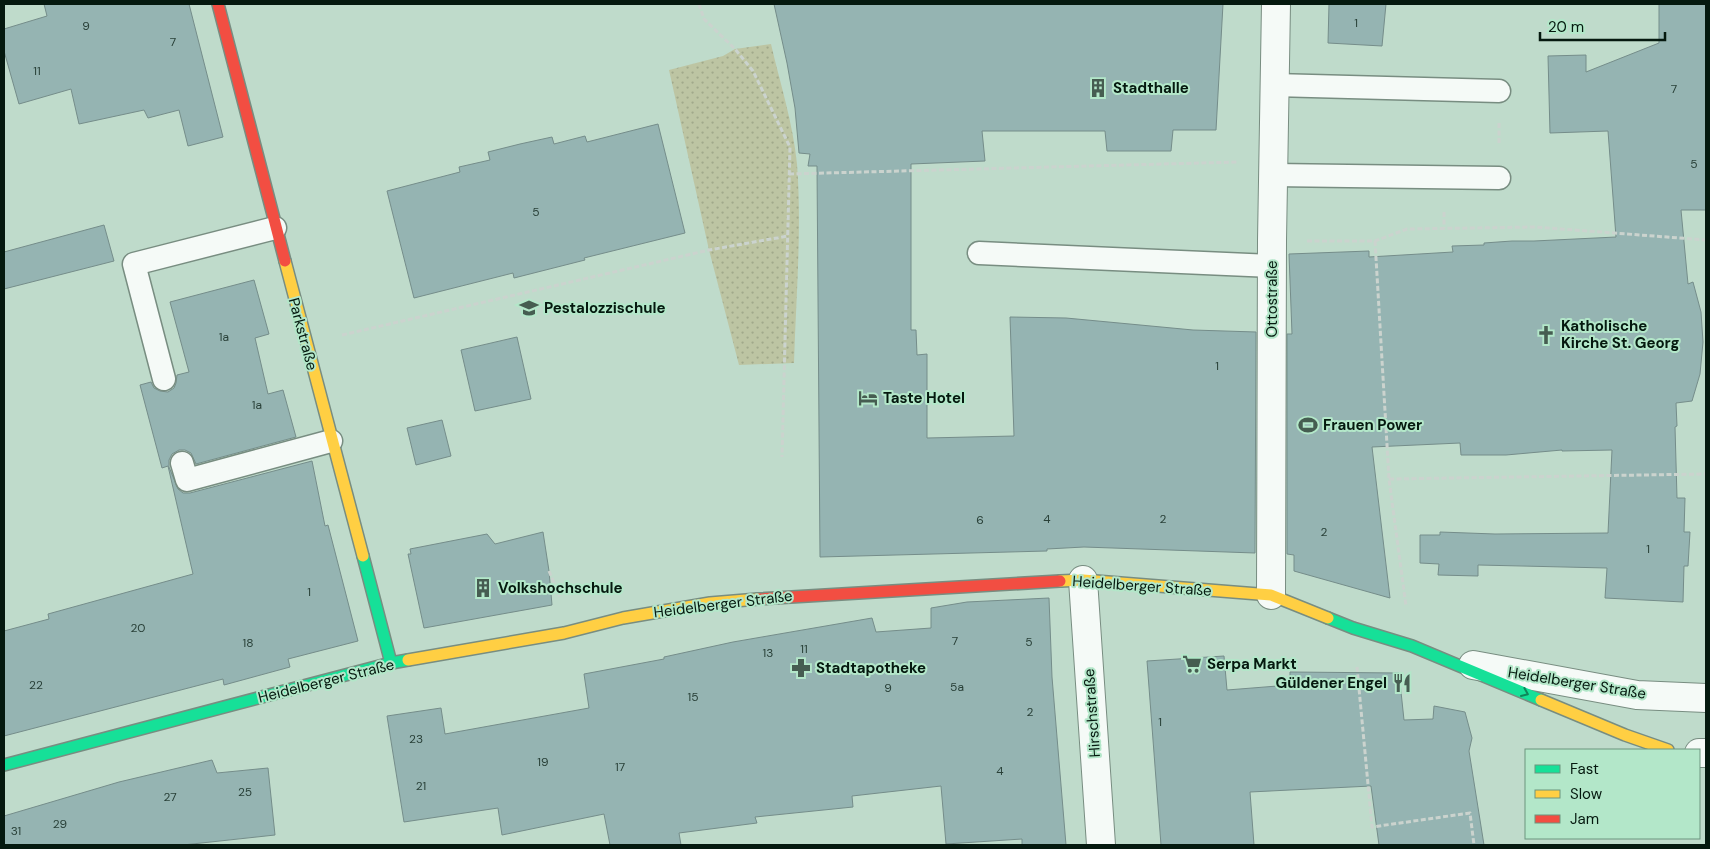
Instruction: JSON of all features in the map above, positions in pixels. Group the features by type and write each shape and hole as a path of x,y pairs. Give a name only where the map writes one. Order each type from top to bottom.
{"street":[{"name":"Parkstraße","path":"218,4 305,344 390,663"},
{"name":"Ottostraße","path":"1271,595 1272,253 1276,4"},
{"name":"Heidelberger Straße","path":"4,765 390,663 564,633 623,618 710,603 797,595 1083,580 1271,595 1353,628 1412,646 1625,735 1665,749"},
{"name":"Hirschstraße","path":"1083,580 1101,845"},
{"name":"Heidelberger Straße","path":"1448,661 1637,695 1706,698"}],"lane":[{"path":"1274,85 1499,91"},
{"path":"1273,168 1499,178"},
{"path":"164,379 134,264 275,228"},
{"path":"979,253 1272,253"},
{"path":"182,463 187,480 331,441"}],"path":[{"path":"699,4 704,19 753,71 790,147 782,457"},
{"path":"1499,91 1499,178"},
{"path":"789,174 1273,168"},
{"path":"1272,253 1375,241 1407,228 1535,227 1706,240"},
{"path":"305,344 709,250 788,236"},
{"path":"1375,241 1389,480 1412,646"},
{"path":"1389,480 1706,474"},
{"path":"1353,628 1372,827 1470,813 1474,845"}],"green space":[{"path":"771,44 789,118 797,164 799,239 794,363 739,365 709,250 669,70 723,56 735,49"}],"building":[{"path":"44,4 189,4 223,137 188,146 179,110 148,118 144,110 79,124 71,89 19,104 4,51 4,29 47,16"},
{"path":"774,4 1223,4 1216,130 1173,130 1171,151 1107,151 1105,131 982,131 985,161 911,164 911,330 916,330 917,355 927,354 927,438 1014,436 1010,317 1066,318 1193,330 1256,332 1255,553 1084,547 1047,549 1047,551 820,557 817,166 808,166 810,154 799,153 795,108"},
{"path":"1329,4 1386,4 1382,46 1328,43"},
{"path":"1659,4 1706,4 1706,210 1681,210 1688,284 1693,282 1701,312 1703,342 1700,374 1692,401 1676,403 1677,498 1685,498 1684,532 1690,532 1688,566 1684,566 1683,602 1605,598 1607,568 1478,565 1478,576 1438,575 1439,564 1420,563 1420,535 1440,535 1440,532 1495,534 1608,533 1612,450 1562,450 1506,455 1461,455 1460,443 1372,447 1390,598 1294,571 1294,555 1287,554 1287,334 1292,334 1289,254 1369,251 1369,257 1453,252 1452,246 1484,245 1484,243 1616,237 1608,131 1550,133 1548,56 1586,55 1586,72 1659,43"},
{"path":"658,124 685,233 584,258 585,260 514,278 513,273 414,298 387,191 460,172 459,167 490,160 488,152 520,144 552,137 554,144 585,136 587,142"},
{"path":"104,225 114,261 4,289 4,252"},
{"path":"254,280 269,334 255,338 268,394 283,390 296,437 196,464 191,453 179,450 172,454 169,460 169,467 178,489 183,493 190,493 312,461 325,526 328,525 358,641 288,659 290,667 224,685 223,679 4,736 4,631 49,619 48,614 193,574 168,466 162,468 140,385 151,382 154,388 168,392 174,388 177,375 189,372 170,302"},
{"path":"517,337 531,399 475,411 461,350"},
{"path":"442,420 451,456 416,465 407,428"},
{"name":"Volkshochschule","path":"543,532 552,605 424,628 408,554 411,554 410,549 487,534 495,544"},
{"path":"1049,598 1052,677 1066,845 1022,845 1022,839 946,844 941,786 852,796 853,807 755,817 757,823 679,833 681,845 610,845 604,814 502,835 498,808 404,822 387,716 441,708 445,734 589,708 584,674 664,659 664,657 733,642 872,618 876,632 931,628 931,608 967,602"},
{"path":"1224,656 1227,690 1290,685 1290,672 1399,673 1404,720 1433,719 1434,706 1465,712 1472,738 1469,751 1484,845 1379,845 1371,786 1250,792 1254,845 1161,845 1147,661"},
{"path":"212,760 217,773 268,768 275,835 183,845 4,845 4,816 119,782"}],"traffic: fast":[{"path":"363,556 391,663"},
{"path":"1328,618 1353,628 1412,646 1541,700"},
{"path":"4,765 408,660"}],"traffic: slow":[{"path":"285,261 363,556"},
{"path":"1060,581 1083,580 1271,595 1328,618"},
{"path":"408,660 564,633 623,618 710,603 758,599"},
{"path":"1541,700 1625,735 1665,749"}],"traffic: jam":[{"path":"218,4 285,261"},
{"path":"758,599 1060,581"}],"place":[{"name":"Stadthalle","path":"1098,88"},
{"name":"Pestalozzischule","path":"529,308"},
{"name":"Katholische Kirche St. Georg","path":"1546,335"},
{"name":"Taste Hotel","path":"868,398"},
{"name":"Frauen Power","path":"1308,425"},
{"name":"Volkshochschule","path":"483,588"},
{"name":"Serpa Markt","path":"1192,664"},
{"name":"Stadtapotheke","path":"801,668"},
{"name":"Güldener Engel","path":"1402,683"}]}
